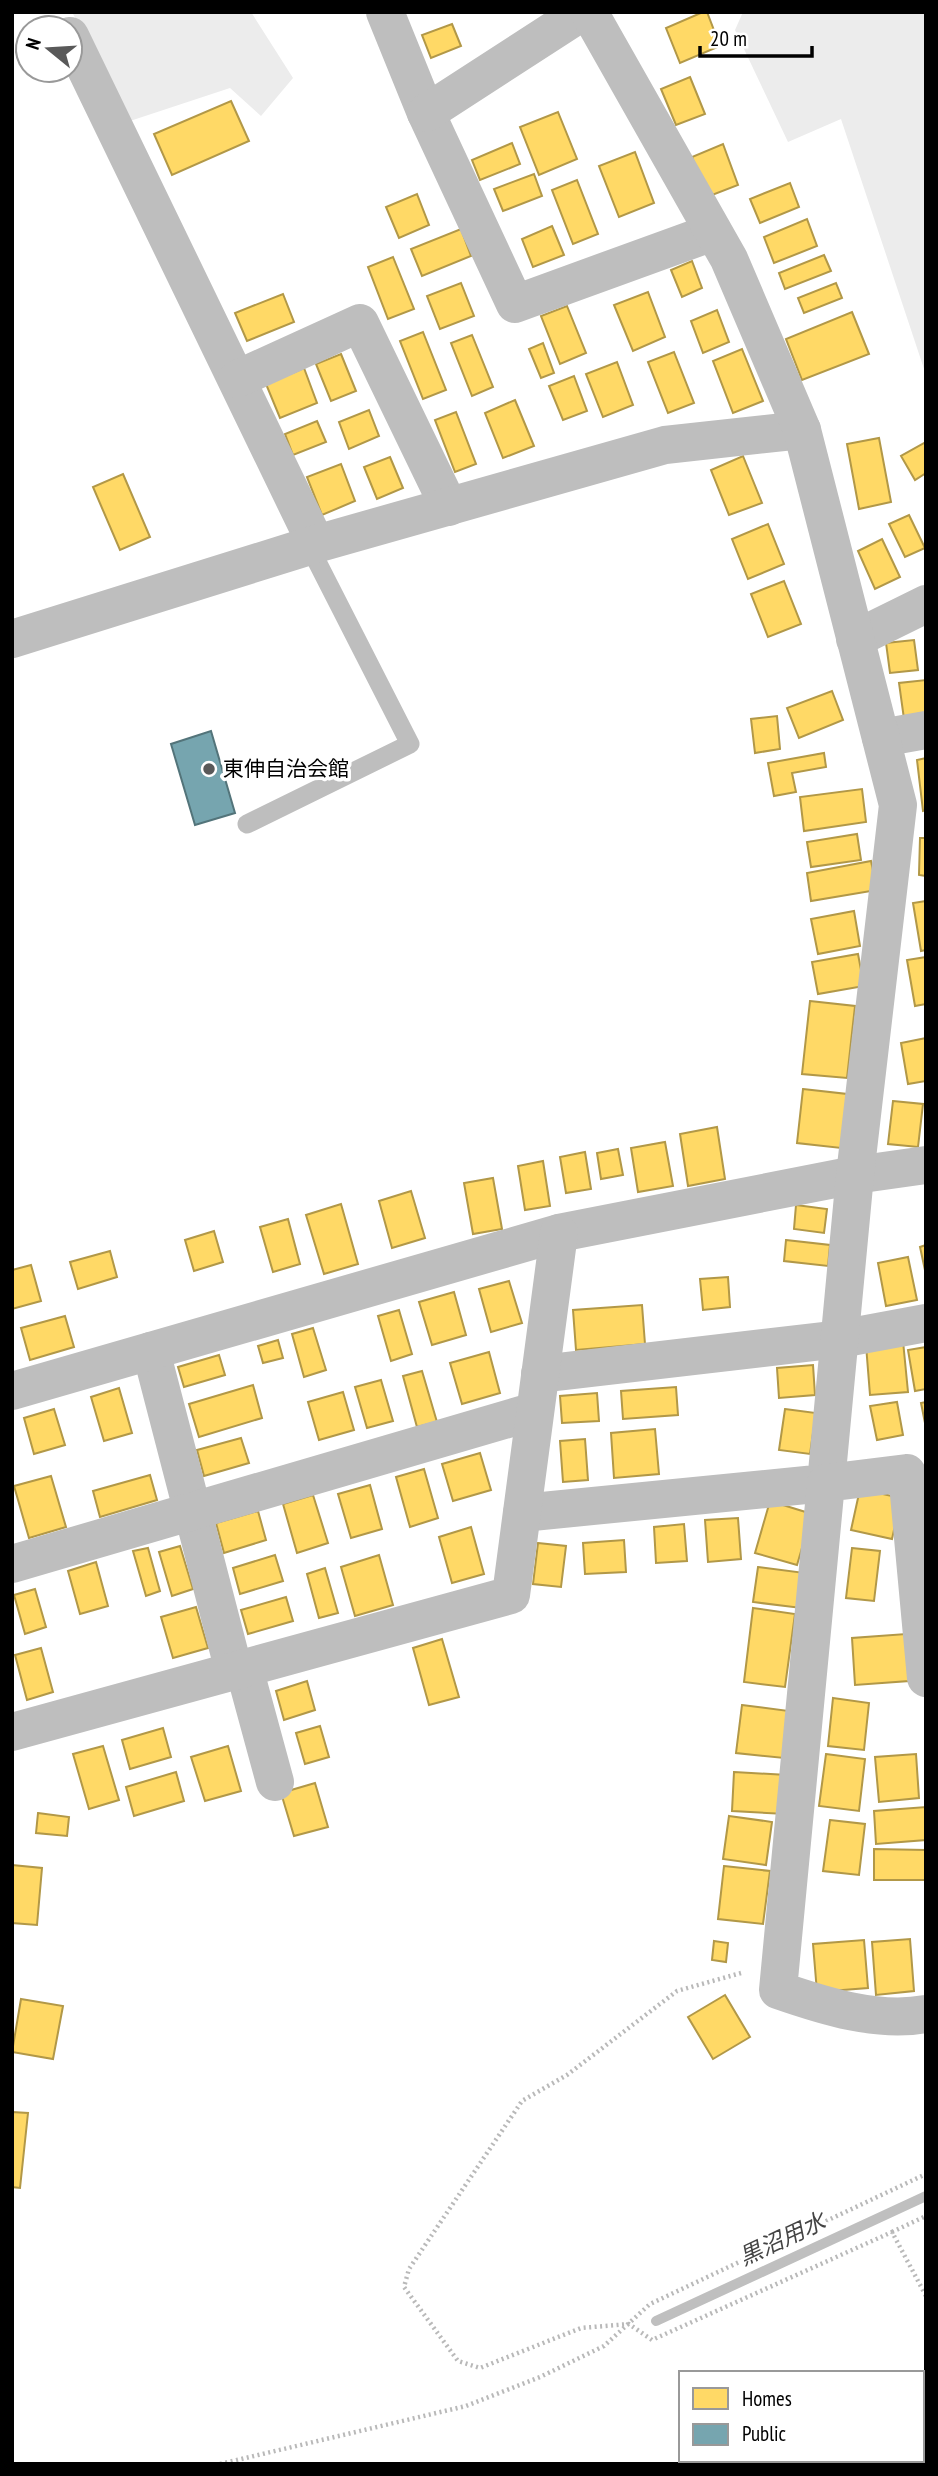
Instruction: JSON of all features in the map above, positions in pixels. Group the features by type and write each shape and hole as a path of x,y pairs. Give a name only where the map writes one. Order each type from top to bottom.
{"street":[{"path":"385,12 426,113 515,304 713,233"},
{"path":"426,113 582,12"},
{"path":"589,12 729,260 803,430 898,805 855,1175 778,1990 820,2005 903,2018 926,2014"},
{"path":"84,65 237,379 312,545"},
{"path":"237,379 360,323 449,507"},
{"path":"12,639 312,545 665,445 803,430"},
{"path":"855,639 926,604"},
{"path":"881,738 926,730"},
{"path":"12,1391 559,1233 855,1175 926,1165"},
{"path":"12,1732 511,1595 559,1233"},
{"path":"540,1374 840,1339 926,1322"},
{"path":"151,1351 193,1511 275,1782"},
{"path":"12,1564 535,1411"},
{"path":"522,1513 907,1473 926,1678"}],"lane":[{"path":"247,824 410,744 312,545"}],"path":[{"path":"780,1971 746,1972 677,1991 567,2075 522,2101 409,2269 404,2287 458,2361 480,2368 581,2328 629,2324 652,2340 926,2216"},
{"path":"220,2464 466,2406 540,2377 604,2346 650,2304 926,2174"},
{"path":"892,2232 926,2296"}],"shaded area":[{"path":"72,12 251,12 293,78 261,116 230,88 130,121 84,35 84,14"},
{"path":"743,12 926,12 926,375 841,119 788,142 735,30"}],"building: Homes":[{"path":"707,12 720,46 680,63 666,28"},
{"path":"452,24 461,46 431,58 422,35"},
{"path":"690,77 705,114 676,125 661,89"},
{"path":"231,101 249,141 172,175 154,134"},
{"path":"558,112 577,159 539,175 520,127"},
{"path":"512,143 520,164 480,180 472,160"},
{"path":"723,144 738,185 707,197 692,157"},
{"path":"635,152 654,203 619,217 599,166"},
{"path":"534,174 542,196 503,211 494,189"},
{"path":"577,180 598,234 573,244 552,190"},
{"path":"790,183 799,207 760,223 750,199"},
{"path":"417,194 429,225 399,238 386,207"},
{"path":"807,219 817,246 774,263 764,237"},
{"path":"552,226 564,255 533,267 522,239"},
{"path":"461,229 471,256 422,276 411,249"},
{"path":"824,255 831,271 785,289 779,273"},
{"path":"393,257 414,309 388,319 368,267"},
{"path":"692,261 702,288 682,297 671,270"},
{"path":"461,283 474,316 440,329 427,296"},
{"path":"836,283 842,298 804,313 798,298"},
{"path":"648,292 665,337 633,351 614,305"},
{"path":"283,294 294,322 247,341 235,313"},
{"path":"567,306 586,353 560,364 541,316"},
{"path":"717,310 729,342 703,353 691,321"},
{"path":"852,312 869,354 802,380 786,339"},
{"path":"423,332 446,390 423,399 400,341"},
{"path":"472,335 493,387 472,396 451,343"},
{"path":"543,343 554,373 541,378 529,349"},
{"path":"742,349 763,401 733,413 713,361"},
{"path":"674,352 694,403 668,413 648,362"},
{"path":"341,354 356,391 331,401 316,364"},
{"path":"617,362 633,405 603,417 586,374"},
{"path":"304,368 317,403 280,418 266,384"},
{"path":"574,376 587,411 563,420 549,386"},
{"path":"515,400 534,446 503,458 485,413"},
{"path":"369,410 379,436 349,449 339,422"},
{"path":"456,412 476,464 455,472 435,420"},
{"path":"317,421 326,442 293,455 285,434"},
{"path":"879,438 891,502 859,509 847,444"},
{"path":"926,442 926,473 915,480 901,456"},
{"path":"743,456 762,503 729,515 711,470"},
{"path":"390,457 403,488 377,499 364,467"},
{"path":"341,464 355,501 322,515 307,477"},
{"path":"123,474 150,537 120,550 93,487"},
{"path":"909,515 925,548 905,557 889,524"},
{"path":"768,524 784,564 748,579 732,539"},
{"path":"882,539 900,577 875,589 858,551"},
{"path":"784,581 801,624 768,637 751,594"},
{"path":"914,640 918,670 890,673 886,643"},
{"path":"926,680 926,717 904,719 899,683"},
{"path":"832,691 843,720 799,738 787,708"},
{"path":"777,716 780,749 755,753 751,719"},
{"path":"824,753 826,767 792,773 796,792 774,796 768,763"},
{"path":"926,758 926,810 923,811 917,760"},
{"path":"862,789 866,822 804,831 800,797"},
{"path":"857,834 861,860 811,867 807,842"},
{"path":"920,838 926,838 926,876 919,875"},
{"path":"871,861 877,890 811,901 807,873"},
{"path":"926,901 926,950 921,951 913,903"},
{"path":"854,911 860,946 818,954 811,919"},
{"path":"858,954 864,986 818,994 812,962"},
{"path":"926,957 926,1004 915,1006 907,960"},
{"path":"810,1001 855,1006 847,1078 802,1074"},
{"path":"926,1038 926,1081 908,1084 901,1043"},
{"path":"803,1089 847,1094 841,1148 797,1143"},
{"path":"893,1101 923,1104 918,1147 888,1144"},
{"path":"717,1127 725,1179 688,1186 680,1134"},
{"path":"665,1142 673,1186 638,1192 631,1148"},
{"path":"618,1149 623,1175 601,1179 597,1153"},
{"path":"585,1152 591,1189 566,1193 560,1157"},
{"path":"543,1161 550,1206 525,1210 518,1166"},
{"path":"493,1178 502,1229 473,1234 464,1183"},
{"path":"411,1191 425,1238 392,1248 379,1201"},
{"path":"341,1204 358,1264 324,1274 306,1215"},
{"path":"796,1205 827,1209 824,1233 794,1229"},
{"path":"288,1219 300,1264 273,1272 260,1227"},
{"path":"214,1231 223,1262 194,1271 185,1240"},
{"path":"786,1240 830,1245 828,1266 784,1261"},
{"path":"926,1245 926,1275 920,1247"},
{"path":"110,1251 117,1277 78,1289 70,1262"},
{"path":"908,1257 917,1300 886,1306 878,1263"},
{"path":"31,1265 41,1301 12,1309 12,1270"},
{"path":"728,1277 730,1307 703,1310 700,1279"},
{"path":"509,1281 522,1323 491,1332 479,1289"},
{"path":"454,1292 466,1335 432,1345 419,1302"},
{"path":"642,1305 645,1344 576,1350 573,1310"},
{"path":"399,1310 412,1354 391,1361 378,1316"},
{"path":"65,1316 74,1347 30,1360 21,1328"},
{"path":"313,1328 326,1370 304,1377 292,1334"},
{"path":"278,1340 283,1358 263,1363 258,1346"},
{"path":"903,1341 908,1392 870,1395 866,1345"},
{"path":"926,1347 926,1389 915,1391 908,1350"},
{"path":"489,1352 500,1393 462,1404 450,1363"},
{"path":"219,1355 225,1375 184,1387 178,1367"},
{"path":"813,1365 815,1395 779,1398 777,1368"},
{"path":"422,1371 437,1422 417,1427 403,1376"},
{"path":"381,1380 393,1421 367,1428 355,1387"},
{"path":"253,1385 262,1418 199,1437 189,1404"},
{"path":"676,1387 678,1415 623,1419 621,1391"},
{"path":"119,1388 132,1433 104,1441 91,1397"},
{"path":"343,1392 354,1430 319,1440 308,1402"},
{"path":"597,1393 599,1421 562,1423 560,1396"},
{"path":"897,1402 903,1435 877,1440 870,1406"},
{"path":"926,1402 926,1428 921,1403"},
{"path":"54,1409 65,1445 34,1454 24,1418"},
{"path":"785,1409 816,1413 810,1454 779,1450"},
{"path":"655,1429 659,1474 614,1478 611,1433"},
{"path":"241,1438 249,1463 204,1476 197,1450"},
{"path":"585,1439 588,1480 563,1482 560,1441"},
{"path":"480,1453 491,1490 453,1501 442,1464"},
{"path":"424,1469 438,1518 410,1527 396,1477"},
{"path":"150,1475 157,1500 100,1517 93,1491"},
{"path":"51,1476 66,1527 29,1538 14,1486"},
{"path":"370,1485 382,1529 351,1538 338,1494"},
{"path":"860,1489 901,1498 892,1539 851,1530"},
{"path":"313,1495 328,1543 297,1553 283,1504"},
{"path":"770,1501 812,1514 797,1565 755,1553"},
{"path":"258,1511 266,1540 224,1553 216,1523"},
{"path":"738,1518 741,1559 708,1562 705,1520"},
{"path":"684,1524 687,1561 656,1563 654,1527"},
{"path":"471,1527 484,1574 452,1583 439,1537"},
{"path":"624,1540 626,1572 585,1574 583,1543"},
{"path":"538,1543 566,1546 561,1587 533,1584"},
{"path":"180,1546 193,1589 172,1596 159,1552"},
{"path":"148,1548 160,1591 146,1596 133,1551"},
{"path":"852,1548 880,1551 874,1601 846,1598"},
{"path":"275,1555 283,1581 240,1594 233,1568"},
{"path":"379,1555 393,1605 355,1616 341,1567"},
{"path":"96,1562 108,1606 80,1614 68,1571"},
{"path":"758,1567 805,1573 801,1608 753,1602"},
{"path":"325,1568 338,1613 319,1618 307,1574"},
{"path":"35,1589 46,1627 25,1634 14,1595"},
{"path":"286,1597 293,1621 248,1634 241,1610"},
{"path":"196,1607 208,1648 173,1658 161,1617"},
{"path":"753,1608 795,1614 785,1687 744,1682"},
{"path":"906,1634 909,1681 855,1685 852,1638"},
{"path":"442,1639 459,1697 429,1705 413,1648"},
{"path":"41,1648 53,1692 27,1700 15,1655"},
{"path":"307,1681 315,1710 284,1720 276,1691"},
{"path":"833,1698 869,1703 864,1750 828,1746"},
{"path":"742,1705 789,1711 784,1758 736,1753"},
{"path":"320,1726 329,1757 305,1764 296,1733"},
{"path":"163,1728 171,1757 130,1769 122,1740"},
{"path":"103,1746 119,1800 89,1809 73,1754"},
{"path":"228,1746 241,1791 205,1801 191,1757"},
{"path":"826,1754 865,1759 859,1811 819,1806"},
{"path":"916,1754 919,1798 879,1802 875,1757"},
{"path":"176,1772 184,1801 134,1816 126,1787"},
{"path":"734,1772 787,1775 785,1814 732,1811"},
{"path":"315,1783 328,1827 294,1836 281,1793"},
{"path":"926,1807 926,1840 876,1844 874,1811"},
{"path":"38,1813 69,1817 67,1836 36,1833"},
{"path":"729,1816 772,1822 766,1865 723,1859"},
{"path":"830,1820 865,1824 859,1875 823,1871"},
{"path":"874,1849 926,1850 926,1880 874,1880"},
{"path":"12,1865 42,1868 37,1925 12,1923"},
{"path":"724,1866 770,1871 763,1924 718,1919"},
{"path":"910,1939 914,1991 876,1995 872,1942"},
{"path":"864,1940 868,1988 817,1992 813,1944"},
{"path":"714,1941 728,1943 726,1962 712,1960"},
{"path":"725,1995 750,2037 713,2059 688,2017"},
{"path":"21,1999 63,2006 53,2059 12,2052"},
{"path":"12,2112 28,2113 20,2188 12,2187"}],"building: Public":[{"path":"211,731 235,813 195,825 171,744"}],"waterway":[{"name":"黒沼用水","path":"656,2321 926,2196"}],"place":[{"name":"東伸自治会館","path":"209,769"}]}
